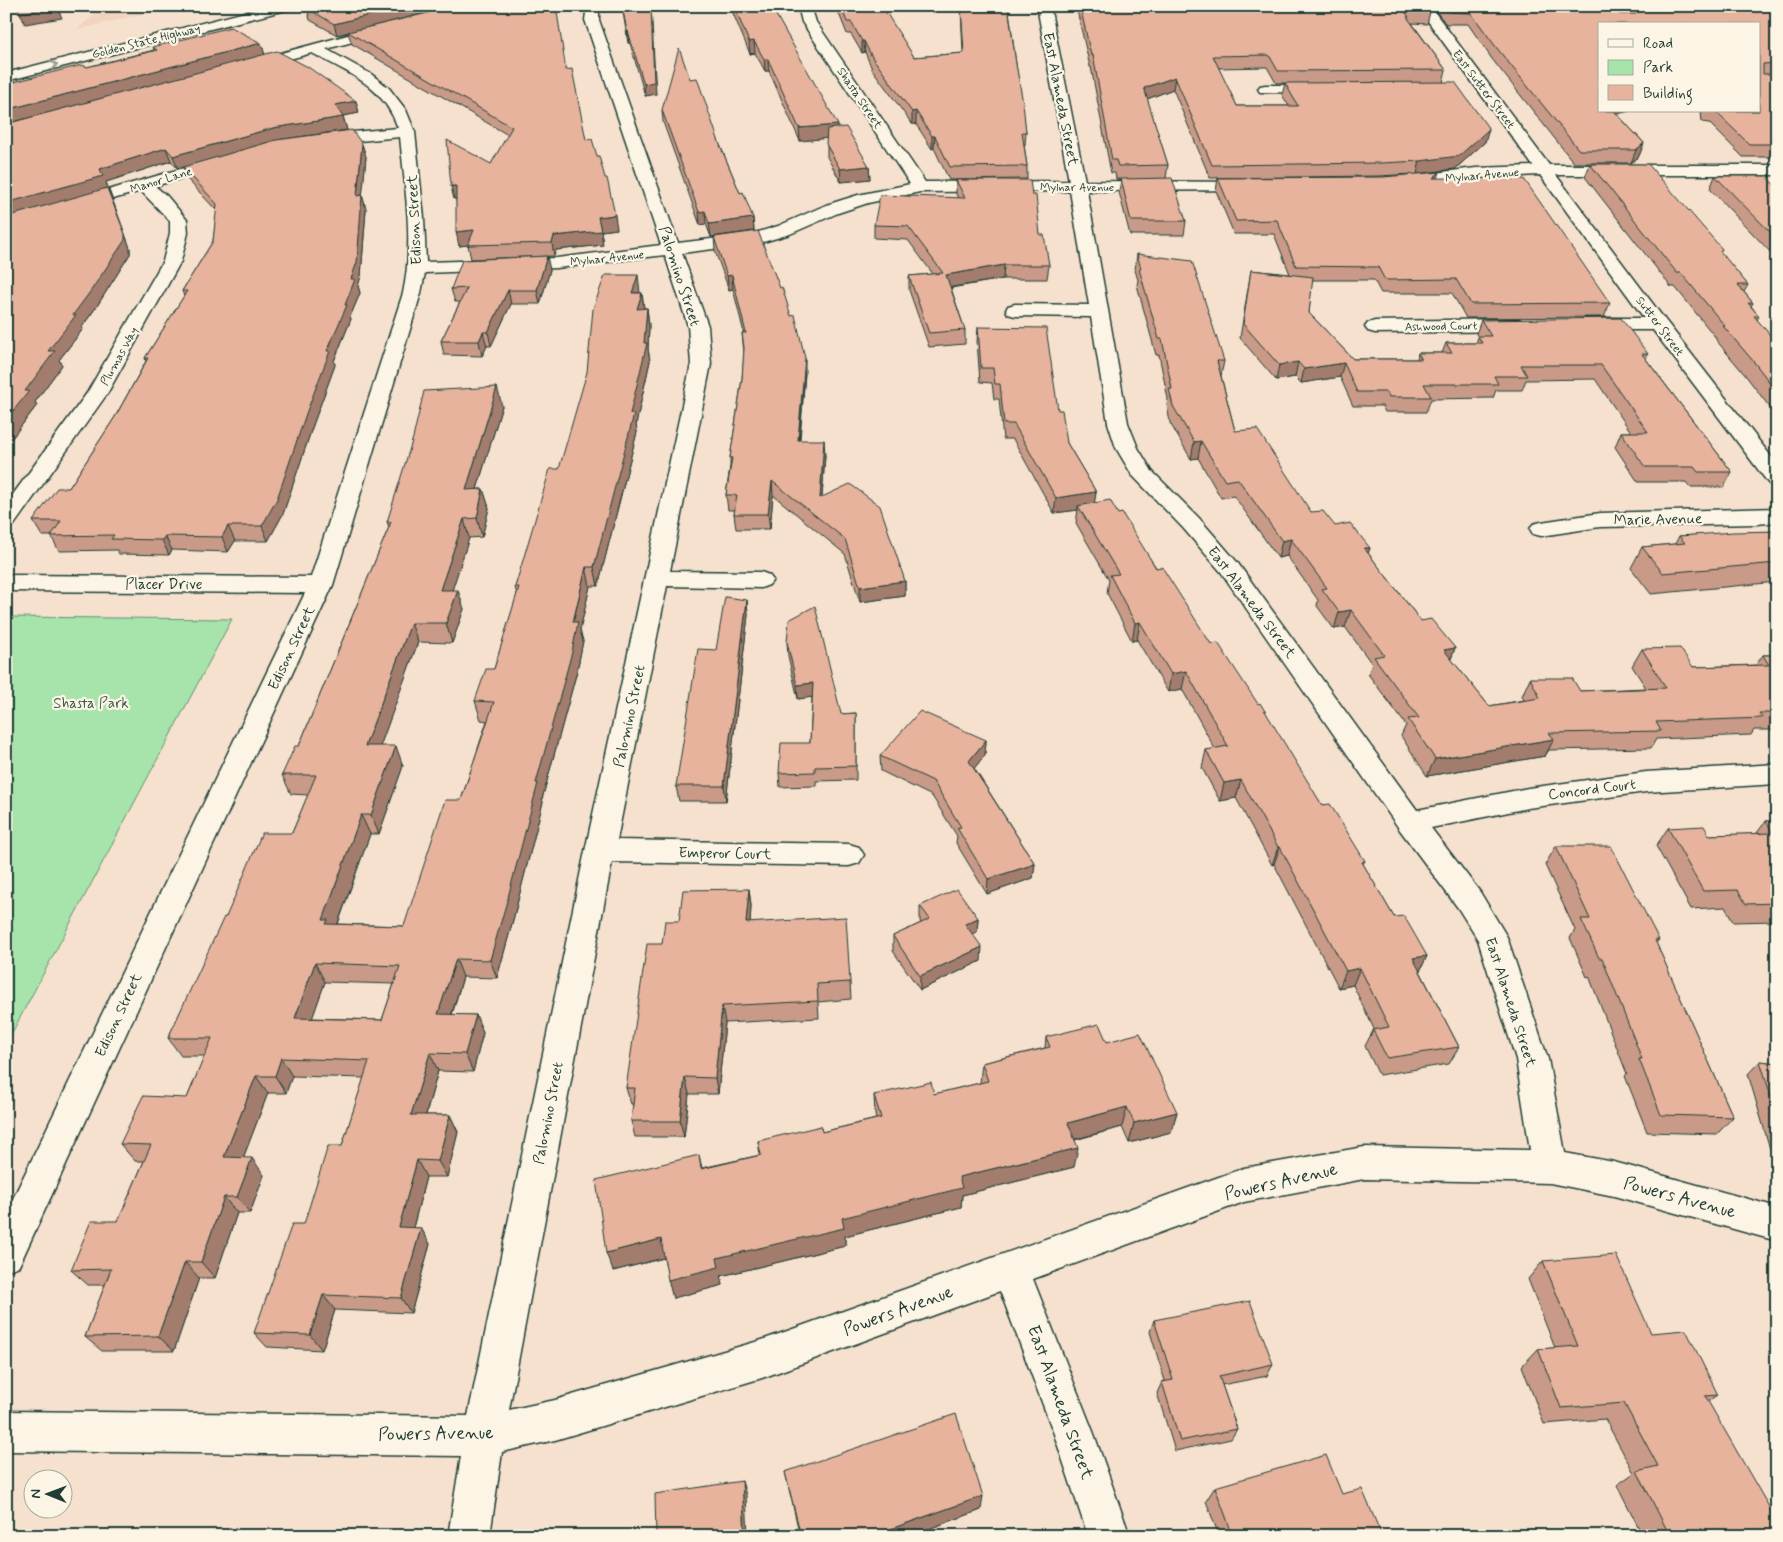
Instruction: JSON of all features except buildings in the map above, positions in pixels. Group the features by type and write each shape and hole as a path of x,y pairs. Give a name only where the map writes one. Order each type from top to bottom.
{"main road":[{"name":"Golden State Highway","path":"6,76 286,6"},
{"name":"Palomino Street","path":"469,1536 484,1436 600,851 701,364 698,326 592,20 593,6"},
{"name":"Shasta Street","path":"804,6 809,22 920,187"},
{"name":"East Alameda Street","path":"1043,6 1078,187 1118,423 1127,448 1139,469 1229,567 1410,822 1470,900 1492,937 1532,1059 1550,1167"},
{"path":"1413,7 1423,6"},
{"name":"East Sutter Street","path":"1423,6 1482,88 1546,170"},
{"path":"237,69 404,24"},
{"name":"Edison Street","path":"6,1253 321,584 409,302 417,268 416,218 407,132 399,110 384,91 366,77 314,48"},
{"path":"1462,88 1482,88"},
{"path":"1265,89 1334,89"},
{"path":"307,142 407,132"},
{"name":"Manor Lane","path":"6,225 238,156"},
{"name":"Mylnar Avenue","path":"1388,183 1476,173 1546,170 1777,170"},
{"name":"Sutter Street","path":"1546,170 1658,324 1777,479"},
{"name":"Plumas Way","path":"6,520 97,394 172,262 179,233 178,220 161,200 144,185"},
{"name":"Mylnar Avenue","path":"417,268 557,263 754,239 784,230 864,199 920,187 1272,185"},
{"path":"1015,310 1098,311"},
{"path":"1570,325 1658,324"},
{"name":"Ashwood Court","path":"1375,327 1531,325"},
{"name":"Marie Avenue","path":"1541,529 1600,520 1777,515"},
{"path":"658,578 761,580"},
{"name":"Placer Drive","path":"6,583 321,584"},
{"name":"Concord Court","path":"1410,822 1528,798 1626,785 1777,774"},
{"name":"Emperor Court","path":"600,851 849,855"},
{"name":"Powers Avenue","path":"6,1430 484,1436 556,1420 762,1359 1244,1185 1364,1163 1550,1167 1614,1179 1777,1224"},
{"name":"East Alameda Street","path":"1011,1270 1074,1434 1109,1536"}],"shaded area":[{"path":"105,6 176,6 76,30"}],"green space":[{"name":"Shasta Park","path":"6,617 232,619 6,1044"}]}
